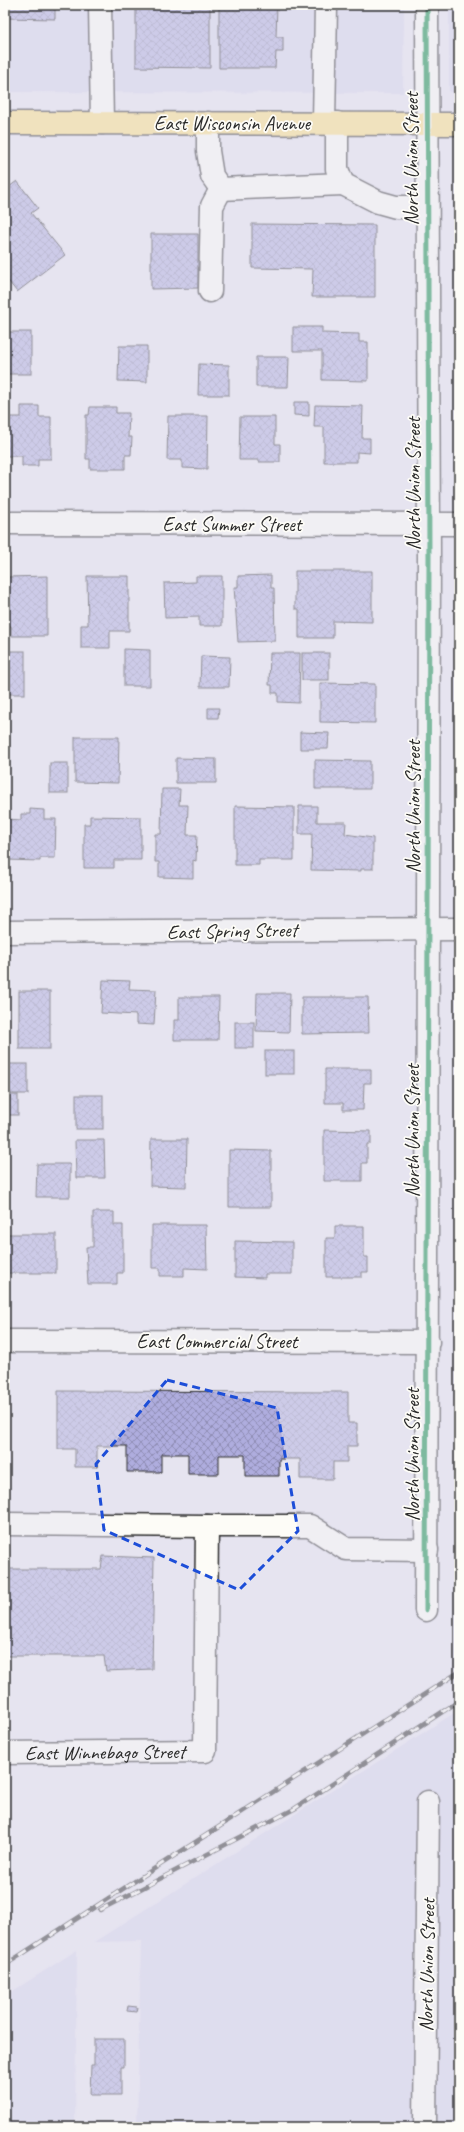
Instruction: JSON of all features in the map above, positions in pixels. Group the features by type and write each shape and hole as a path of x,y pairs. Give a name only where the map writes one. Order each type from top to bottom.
{"main road":[{"name":"East Wisconsin Avenue","path":"5,123 459,124"}],"street":[{"path":"100,5 102,123"},
{"path":"326,5 330,123 337,169 343,184"},
{"name":"North Union Street","path":"426,1610 430,524 427,5"},
{"path":"208,123 208,151 212,176 221,189"},
{"path":"221,189 343,184 378,202 396,207 427,207"},
{"path":"210,291 212,206 221,189"},
{"name":"East Summer Street","path":"5,523 459,524"},
{"name":"East Spring Street","path":"5,932 459,929"},
{"name":"East Commercial Street","path":"5,1341 428,1342"},
{"path":"5,1524 310,1526 346,1549 427,1550"},
{"name":"East Winnebago Street","path":"5,1753 205,1751 207,1526"},
{"name":"North Union Street","path":"425,2127 428,1802"}],"highlighted area":[{"path":"167,1380 277,1408 298,1531 239,1590 104,1530 96,1464"}],"shaded area":[{"path":"5,5 404,5 403,93 5,92"},
{"path":"449,5 459,5 459,92 449,92"},
{"path":"459,1710 459,2127 137,2127 141,1941 94,1942"},
{"path":"77,1950 75,2127 5,2127 5,1996"}],"building":[{"path":"5,5 55,5 55,19 5,18"},
{"path":"136,5 210,5 210,68 136,67"},
{"path":"219,5 277,5 276,37 283,37 283,52 276,52 275,68 219,68"},
{"path":"17,181 38,208 31,213 65,255 17,292 5,277 5,190"},
{"path":"252,224 375,225 375,297 312,297 313,269 252,268"},
{"path":"151,234 198,234 198,288 151,289"},
{"path":"293,327 322,327 322,333 359,334 359,342 368,342 368,381 322,380 322,351 293,351"},
{"path":"5,332 31,332 31,374 5,374"},
{"path":"119,346 147,346 147,382 118,381"},
{"path":"256,357 289,357 288,387 256,387"},
{"path":"199,364 229,365 229,395 198,395"},
{"path":"294,402 309,402 309,416 294,415"},
{"path":"315,405 363,406 362,438 370,438 370,453 357,452 357,462 324,462 324,427 314,427"},
{"path":"21,406 39,406 39,417 51,417 51,459 38,459 38,466 22,466 22,456 7,456 7,417 21,417"},
{"path":"90,407 116,407 116,413 129,413 128,437 132,437 131,455 125,455 125,469 90,469 90,459 86,459 86,415 89,415"},
{"path":"168,416 208,416 207,469 182,468 182,460 167,460"},
{"path":"240,417 275,417 275,444 280,444 280,462 239,460"},
{"path":"295,571 372,571 372,622 333,621 333,638 299,638 299,609 295,609"},
{"path":"271,575 271,588 274,588 275,641 238,642 234,587 238,587 238,576"},
{"path":"47,576 47,636 11,636 11,626 9,626 8,577"},
{"path":"87,576 129,576 129,631 110,631 110,648 81,648 81,625 88,625"},
{"path":"196,576 222,576 222,626 199,626 199,617 165,618 164,583 196,582"},
{"path":"124,649 150,650 150,686 124,686"},
{"path":"5,651 25,651 25,694 5,694"},
{"path":"270,653 300,653 299,703 278,702 278,693 272,693 272,685 269,685"},
{"path":"302,653 329,653 329,680 302,680"},
{"path":"201,656 230,657 229,687 200,687"},
{"path":"320,683 375,684 375,723 320,722"},
{"path":"208,708 219,708 218,718 208,718"},
{"path":"300,732 329,733 328,749 300,749"},
{"path":"75,737 119,737 118,783 75,782"},
{"path":"176,758 216,759 216,783 176,783"},
{"path":"315,760 370,761 370,789 315,789"},
{"path":"50,763 68,763 68,793 50,793"},
{"path":"162,789 180,789 179,805 188,805 187,835 197,835 196,861 193,860 193,878 159,877 159,862 155,862 155,834 161,834"},
{"path":"235,806 294,807 294,860 259,860 259,865 235,865"},
{"path":"299,806 317,806 317,822 346,822 345,834 373,838 373,869 361,869 361,871 311,870 312,834 299,834"},
{"path":"30,809 44,810 44,819 56,819 55,858 40,858 40,861 7,860 7,819 21,820 21,814 30,814"},
{"path":"90,816 141,817 141,860 114,860 114,868 84,868 84,824 90,824"},
{"path":"103,980 130,981 129,989 156,990 154,1025 136,1024 136,1015 101,1013"},
{"path":"19,991 50,991 50,1049 19,1049"},
{"path":"257,993 290,993 289,1032 256,1031"},
{"path":"179,997 219,997 218,1040 174,1040 174,1020 179,1020"},
{"path":"302,997 368,997 369,1033 302,1034"},
{"path":"235,1022 254,1022 254,1048 235,1048"},
{"path":"265,1051 294,1051 294,1074 265,1074"},
{"path":"5,1064 28,1064 28,1094 5,1094"},
{"path":"325,1069 371,1069 371,1083 364,1083 363,1110 343,1110 343,1103 325,1103"},
{"path":"5,1095 18,1095 18,1115 5,1115"},
{"path":"76,1095 103,1095 103,1129 76,1129"},
{"path":"324,1130 371,1131 371,1144 367,1144 367,1163 362,1163 362,1181 324,1181"},
{"path":"151,1139 187,1139 186,1187 150,1186"},
{"path":"75,1140 104,1140 105,1178 76,1178"},
{"path":"229,1150 271,1151 271,1207 229,1207"},
{"path":"37,1164 70,1164 70,1197 36,1197"},
{"path":"93,1212 114,1212 114,1225 123,1225 123,1273 117,1273 117,1284 88,1284 86,1247 93,1247"},
{"path":"152,1225 206,1225 207,1269 184,1268 184,1276 160,1276 160,1268 152,1268"},
{"path":"335,1226 364,1226 364,1257 368,1257 368,1272 362,1272 362,1277 326,1277 326,1238 335,1238"},
{"path":"5,1234 56,1234 56,1273 5,1273"},
{"path":"235,1241 292,1242 292,1274 265,1274 265,1278 235,1277"},
{"path":"58,1391 348,1392 348,1423 357,1423 357,1446 347,1446 347,1462 333,1462 333,1479 300,1479 300,1459 279,1459 279,1476 245,1476 245,1455 219,1455 219,1474 188,1474 188,1454 161,1454 161,1472 127,1472 127,1446 97,1446 97,1467 75,1467 75,1449 58,1449"},
{"path":"103,1556 154,1558 152,1669 106,1671 104,1656 5,1656 5,1569 101,1569"},
{"path":"128,2006 137,2007 136,2012 127,2011"},
{"path":"94,2039 124,2039 124,2067 121,2067 121,2095 90,2095 91,2065 94,2065"}],"railway":[{"path":"5,1965 459,1672"},
{"path":"100,1910 294,1809 459,1701"}],"cycle path":[{"path":"426,1610 429,557 427,5"}]}
